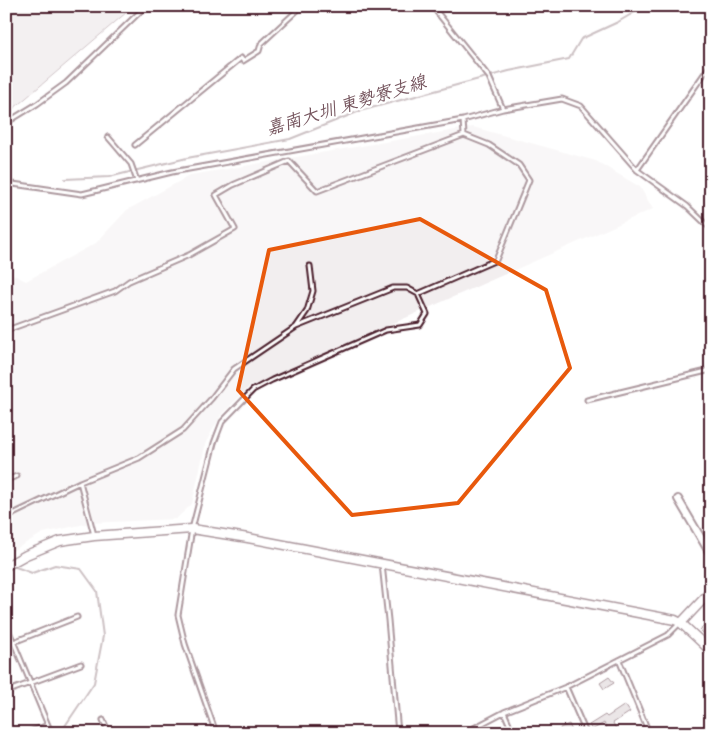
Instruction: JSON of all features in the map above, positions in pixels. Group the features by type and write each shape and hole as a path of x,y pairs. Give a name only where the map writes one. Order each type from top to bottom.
{"street":[{"path":"678,499 711,555"},
{"path":"6,566 26,555 60,541 94,536 192,529 248,538 674,620 681,623 711,651"},
{"path":"681,623 711,591"}],"lane":[{"path":"6,123 66,83 146,6"},
{"path":"135,145 240,58 244,61 259,51 261,44 302,6"},
{"path":"432,6 489,77 504,109"},
{"path":"637,170 711,64"},
{"path":"6,184 82,194 172,172 463,120 504,109 562,99 581,106 637,170 687,206 711,229"},
{"path":"463,120 464,134"},
{"path":"7,330 115,291 129,281 189,255 235,229 216,195 289,161 317,190 464,134 489,145 519,165 529,180 496,260 418,294"},
{"path":"108,137 131,164 137,181"},
{"path":"296,327 307,311 313,290 310,266"},
{"path":"6,516 80,482 139,458 183,430 211,399 234,368 296,327 394,288 406,288 418,294 427,314 420,325 386,330 272,380 253,390 222,422 214,443 192,529 178,615 185,644 216,733"},
{"path":"587,400 711,370"},
{"path":"6,480 17,476"},
{"path":"80,482 94,536"},
{"path":"382,564 398,733"},
{"path":"6,645 77,617"},
{"path":"464,733 504,712 566,687 668,635 681,623"},
{"path":"6,624 50,730 49,733"},
{"path":"619,660 649,733"},
{"path":"6,692 81,664"},
{"path":"566,687 586,733"},
{"path":"504,712 513,733"},
{"path":"104,720 109,733"},
{"path":"27,733 48,725"},
{"path":"479,725 482,733"}],"highlighted area":[{"path":"420,219 546,290 570,368 458,503 352,515 238,390 269,250"}],"shaded area":[{"path":"6,6 134,6 6,115"},
{"path":"473,127 596,161 640,187 653,209 249,387 221,415 206,442 192,504 176,519 90,523 43,533 12,551 6,545 6,261 12,274 26,281 96,243 127,210 191,175"}],"building":[{"path":"707,622 711,626 711,640 700,630"},
{"path":"609,677 614,683 604,689 600,683"},
{"path":"625,705 630,712 613,723 618,733 609,733 604,723 592,730 589,725 605,715 607,717"},
{"path":"569,724 573,733 562,733 560,728"}],"waterway":[{"name":"嘉南大圳 東勢寮支線","path":"65,179 109,177 187,158 290,139 360,111 509,71 569,59 581,39 618,22 645,6"},
{"path":"13,566 32,573 55,565 81,569 97,591 103,636 94,683 65,726 63,733"}]}
